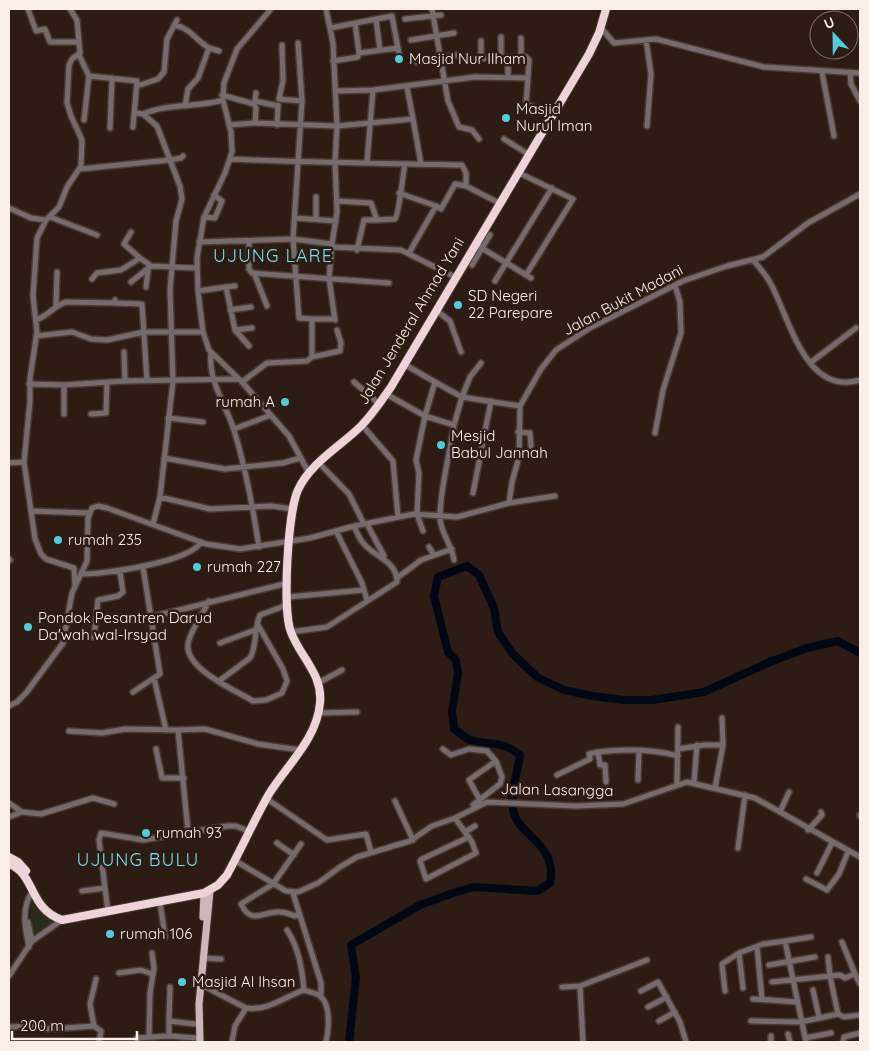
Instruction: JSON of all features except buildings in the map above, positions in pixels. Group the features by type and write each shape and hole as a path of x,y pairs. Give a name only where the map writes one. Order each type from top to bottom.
{"highway":[{"name":"Jalan Jenderal Ahmad Yani","path":"207,892 223,880 267,799 313,731 319,713 321,698 318,683 291,632 287,601 292,509 298,489 319,463 362,425 386,394 589,54 601,27 606,9"},
{"path":"9,857 24,868 30,880 32,891"},
{"path":"9,864 22,872 48,914 62,920 207,892"}],"main road":[{"path":"198,983 203,958 207,892"},
{"path":"197,1041 195,1024 207,892"},
{"path":"196,1011 197,1041"}],"street":[{"path":"28,9 36,31 45,29 50,42 78,42"},
{"path":"70,9 77,20 79,55 89,76 84,120"},
{"path":"259,547 253,506 234,429 225,404 213,381 211,354 203,332 197,268 199,242 204,218 230,159 232,145 230,125 223,98 228,70 237,49 271,9"},
{"path":"298,43 302,101 293,239 294,275 299,318 335,319 329,278 336,221 335,162 337,126 334,61 326,9"},
{"path":"359,53 398,50 391,9"},
{"path":"432,9 449,105 458,126 472,130 479,139"},
{"path":"406,19 441,15"},
{"path":"330,28 392,16"},
{"path":"376,19 380,50"},
{"path":"136,86 158,78 164,72 167,39 175,22 186,27 198,41 219,52"},
{"path":"334,61 357,58 359,53 355,23"},
{"path":"601,27 614,44 662,40 764,67 860,73"},
{"path":"411,40 454,33"},
{"path":"501,38 501,58"},
{"path":"521,38 521,57"},
{"path":"646,40 651,74 647,126"},
{"path":"481,41 481,59"},
{"path":"277,125 278,106 283,81 282,45"},
{"path":"185,106 188,89 198,78 209,48"},
{"path":"9,706 26,693 58,650 65,636 75,586 74,568 46,559 41,555 36,539 24,462 30,401 29,384 36,336 33,296 36,238 48,219 59,207 67,187 80,169 82,140 70,116 67,103 69,65 72,59 79,55"},
{"path":"416,62 456,55 466,59 526,57 528,60 528,78 526,104 553,113"},
{"path":"508,58 508,78"},
{"path":"822,72 834,136"},
{"path":"850,73 851,84 859,98"},
{"path":"89,76 136,81 133,127"},
{"path":"110,128 112,78"},
{"path":"335,91 407,87 444,80 528,78"},
{"path":"407,87 421,164"},
{"path":"367,162 373,90"},
{"path":"256,93 255,101 278,106"},
{"path":"134,113 143,114 156,108 185,106 223,98 254,104 255,123"},
{"path":"279,99 302,101"},
{"path":"143,114 158,126 180,186 182,199 176,221 169,296 173,331 173,381 160,497 153,524"},
{"path":"230,125 255,123 337,126 414,119"},
{"path":"504,140 528,154"},
{"path":"80,169 169,160 181,158 182,156"},
{"path":"230,159 297,163 367,162 462,165 466,174 466,186"},
{"path":"357,250 364,220 393,219 397,217 399,193 406,164"},
{"path":"475,244 529,277 573,199 518,172"},
{"path":"399,193 441,209 455,184 466,186 499,203"},
{"path":"495,281 552,188"},
{"name":"Jalan Bukit Madani","path":"509,503 512,482 519,457 520,406 541,369 564,344 590,328 675,285 727,266 754,261 772,252 808,223 860,194"},
{"path":"204,218 215,218 222,201 214,195"},
{"path":"316,197 316,218"},
{"path":"337,200 371,203 377,220"},
{"path":"409,253 436,206"},
{"path":"9,208 30,218 48,219 76,225 97,235"},
{"path":"295,218 316,218 336,221"},
{"path":"131,232 124,244 149,268"},
{"path":"472,265 490,235"},
{"path":"199,242 293,239 357,250 400,250 455,277"},
{"path":"249,241 249,269 254,273 267,306"},
{"path":"92,279 97,273 121,270 140,258"},
{"path":"754,261 768,279 798,344 810,363 837,381 844,383 860,380"},
{"path":"131,282 149,268 197,268"},
{"path":"146,287 149,268"},
{"path":"56,307 58,272"},
{"path":"254,273 389,283"},
{"path":"655,433 663,390 681,332 680,302 675,285"},
{"path":"198,291 235,286"},
{"path":"226,288 235,330 249,346"},
{"path":"36,320 66,302 115,301 142,304 147,381"},
{"path":"230,310 251,307"},
{"path":"436,310 450,321 461,352"},
{"path":"312,319 312,357"},
{"path":"235,330 252,328"},
{"path":"810,363 856,328"},
{"path":"29,384 64,385 125,381 240,381 267,363 306,361 312,357 340,351 341,343 338,330"},
{"path":"36,336 72,332 91,339 107,340 144,332 203,332"},
{"path":"124,352 125,381"},
{"path":"211,354 240,381 289,436 309,473"},
{"path":"454,560 440,516 454,424 470,377 481,363"},
{"path":"404,364 462,397 520,406"},
{"path":"91,414 106,413 107,382"},
{"path":"354,382 379,404"},
{"path":"423,531 416,514 419,472 416,460 425,416 435,382"},
{"path":"64,385 64,414"},
{"path":"386,394 425,416 454,424"},
{"path":"473,493 491,401"},
{"path":"234,429 271,415"},
{"path":"168,418 203,422"},
{"path":"362,425 394,464 398,517"},
{"path":"518,432 530,433 531,447"},
{"path":"164,458 222,469 284,463 300,458"},
{"path":"9,463 24,462"},
{"path":"319,463 349,494 397,578"},
{"path":"75,586 83,574 87,561 88,513 92,508 100,506 201,542 230,548 259,547 416,514 462,516 509,503 555,496"},
{"path":"160,497 207,509 253,506 292,509"},
{"path":"31,511 88,513"},
{"path":"354,526 364,544 385,558"},
{"path":"336,531 367,600"},
{"path":"83,574 120,572 143,567 192,550 201,542"},
{"path":"429,547 434,555"},
{"path":"291,632 327,628 367,600 395,585 397,578 411,565 452,549"},
{"path":"133,692 160,674 143,567"},
{"path":"65,636 94,637 98,600 118,596 123,592 120,572"},
{"path":"151,617 288,583"},
{"path":"219,681 250,658 253,653 260,615 287,601 364,590"},
{"path":"209,602 188,643 188,649 195,665 253,701 266,700 282,693 287,681 283,669 257,627"},
{"path":"220,643 257,627"},
{"path":"318,683 342,670"},
{"path":"154,678 166,730"},
{"path":"319,713 357,712"},
{"path":"715,788 723,745 722,718"},
{"path":"677,784 678,727"},
{"path":"69,731 102,733 125,730 205,729 258,744 300,750"},
{"path":"178,730 188,831"},
{"path":"678,749 723,745"},
{"path":"694,782 697,746"},
{"path":"443,749 451,755 469,749 487,751 496,762 502,780 498,786 465,812"},
{"path":"156,750 162,778 184,778"},
{"path":"638,751 638,780"},
{"path":"557,775 590,759 590,754 598,752 662,752 678,756"},
{"path":"598,752 600,765 605,765 606,782"},
{"path":"480,800 469,780 496,762"},
{"name":"Jalan Lasangga","path":"293,893 312,887 349,861 371,852 413,840 432,826 455,818 487,802 576,806 623,804 677,784 694,782 744,794 860,857"},
{"path":"780,812 789,792"},
{"path":"738,848 744,794"},
{"path":"9,817 22,812 45,813 93,798 114,804"},
{"path":"267,799 327,840 366,834 371,852"},
{"path":"395,801 413,840"},
{"path":"9,803 22,812"},
{"path":"808,830 823,814 821,812"},
{"path":"455,818 467,835 476,850 475,854 426,879 420,861 467,835 475,826"},
{"path":"108,912 98,840 101,833 140,840 227,826 236,826 248,831"},
{"path":"277,843 294,855"},
{"path":"817,873 832,843"},
{"path":"298,914 294,916 277,912 261,917 245,912 241,904 273,884 301,844"},
{"path":"806,879 827,890 839,874 848,852"},
{"path":"234,860 273,884 293,893 321,983 321,997 328,1020 326,1042"},
{"path":"82,891 104,888"},
{"path":"32,891 28,912 32,941"},
{"path":"29,947 25,912 26,901 32,891"},
{"path":"160,902 166,937"},
{"path":"9,976 32,941 62,920"},
{"path":"287,930 300,961 304,990"},
{"path":"725,991 722,964 739,954 763,944 811,937"},
{"path":"785,941 806,1040 831,1033"},
{"path":"842,942 860,984"},
{"path":"757,947 762,999"},
{"path":"149,1036 152,953"},
{"path":"739,954 743,988"},
{"path":"769,965 815,956"},
{"path":"828,957 838,1014"},
{"path":"203,958 221,959"},
{"path":"562,987 580,986 647,960"},
{"path":"119,973 141,970 152,974"},
{"path":"772,982 840,975 845,978 855,974"},
{"path":"94,1026 90,1004 96,979"},
{"path":"640,991 658,982 675,1012 686,1042"},
{"path":"198,983 246,1008 258,1009 270,1006 304,990 321,997"},
{"path":"580,986 583,1042"},
{"path":"169,1036 170,987"},
{"path":"813,990 819,1017"},
{"path":"648,1007 667,997"},
{"path":"753,999 797,1002"},
{"path":"232,1042 236,1023 246,1008"},
{"path":"659,1021 675,1012"},
{"path":"751,1021 801,1022 838,1014 844,1017 860,1015"},
{"path":"169,1021 195,1024"},
{"path":"9,1027 26,1026 52,1029 94,1026 101,1031 99,1042"},
{"path":"843,1042 846,1036 860,1033"},
{"path":"788,1034 790,1042"},
{"path":"138,1042 137,1038 142,1039 149,1036 169,1036 197,1041"}],"green space":[{"path":"33,900 45,916 58,922 33,935 30,908"}],"waterway":[{"path":"349,1042 356,978 351,945 420,905 453,893 473,887 537,891 550,883 551,869 548,858 543,849 516,819 513,809 513,789 520,755 501,745 469,739 454,729 452,711 458,673 456,660 448,652 434,596 438,577 467,566 479,575 494,608 498,632 512,653 537,677 564,690 593,696 623,700 652,700 704,692 770,662 807,648 838,641 860,653"}],"place":[{"name":"Masjid Nur Ilham","path":"399,59"},
{"name":"Masjid Nurul Iman","path":"506,118"},
{"name":"SD Negeri 22 Parepare","path":"458,305"},
{"name":"rumah A","path":"285,402"},
{"name":"Mesjid Babul Jannah","path":"441,445"},
{"name":"rumah 235","path":"58,540"},
{"name":"rumah 227","path":"197,567"},
{"name":"Pondok Pesantren Darud Da'wah wal-Irsyad","path":"28,627"},
{"name":"rumah 93","path":"146,833"},
{"name":"rumah 106","path":"110,934"},
{"name":"Masjid Al Ihsan","path":"182,982"}],"district":[{"name":"UJUNG LARE","path":"273,256"},
{"name":"UJUNG BULU","path":"138,860"}]}
